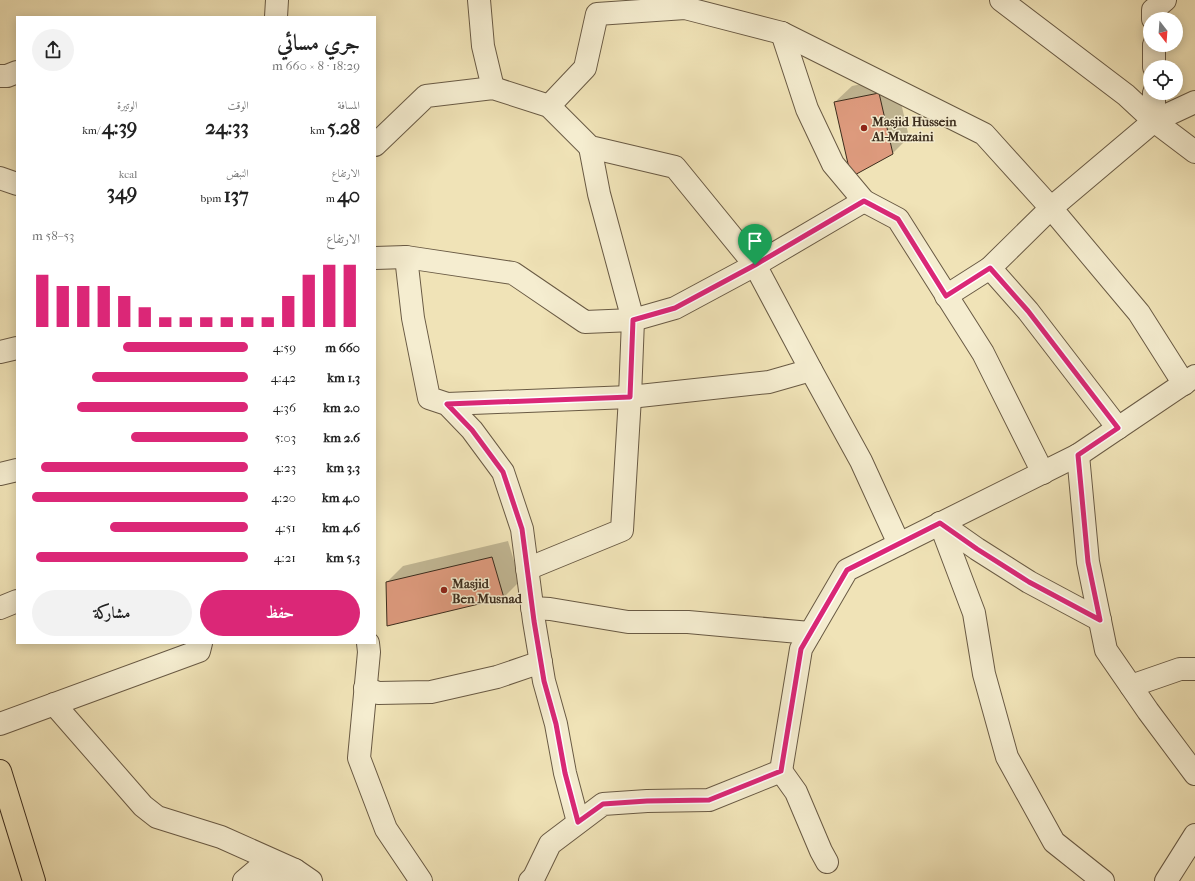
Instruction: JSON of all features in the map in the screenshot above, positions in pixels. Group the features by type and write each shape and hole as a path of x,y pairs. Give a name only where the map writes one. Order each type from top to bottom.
{"main road":[{"path":"0,771 34,881"}],"street":[{"path":"276,16 277,0"},
{"path":"479,0 483,46 492,88"},
{"path":"1001,0 1126,95 1154,120 1195,152"},
{"path":"1153,12 1153,10 1165,0"},
{"path":"548,106 585,68 596,14 685,8 782,33 984,134 1051,208 1139,313 1189,380 1078,455 847,570 801,649 781,771 796,792 827,862"},
{"path":"782,33 806,109 833,164 864,201 898,219 983,353 1043,472"},
{"path":"0,76 7,76 16,72"},
{"path":"376,144 426,96 492,88 548,106 590,148 675,167 755,265 861,461 898,544"},
{"path":"1154,100 1154,120"},
{"path":"946,296 990,268 1051,208 1154,120 1195,102"},
{"path":"527,569 622,530 633,320 599,194 590,148"},
{"path":"0,178 16,184"},
{"path":"376,258 406,257 513,272 585,322 633,320 675,308 755,265 864,201"},
{"path":"406,257 413,318 429,398 447,404 630,397 769,382 811,370"},
{"path":"990,268 1028,311 1118,428"},
{"path":"0,352 16,348"},
{"path":"447,404 472,430 503,472 522,529 532,608 544,681 556,724 565,773 578,822"},
{"path":"1078,455 1088,562 1106,650 1195,774"},
{"path":"0,474 16,470"},
{"path":"940,523 977,549 1029,582 1100,620"},
{"path":"940,523 974,613 984,674 1007,757 1054,842 1078,872 1102,881"},
{"path":"0,608 16,601"},
{"path":"532,608 550,609 628,622 688,622 810,633"},
{"path":"0,724 198,651 201,644"},
{"path":"368,644 369,652 359,758 386,829 420,881"},
{"path":"365,688 378,693 431,692 497,677 541,662"},
{"path":"1131,686 1180,669 1195,669"},
{"path":"54,704 143,806 157,817 221,837 303,876"},
{"path":"530,881 534,877 550,844 603,804 647,801 709,800 781,771"},
{"path":"1166,881 1195,835"},
{"path":"244,881 257,870 303,876"}],"building":[{"name":"Masjid Hussein Al-Muzaini","path":"879,93 893,154 851,177 834,102"},
{"name":"Masjid Ben Musnad","path":"492,557 504,598 387,626 386,582"}],"place":[{"name":"Masjid Hussein Al-Muzaini","path":"864,128"},
{"name":"Masjid Ben Musnad","path":"444,590"}],"route":[{"path":"864,201 898,219 946,296 990,268 1028,311 1118,428 1078,455 1088,562 1100,620 1029,582 977,549 940,523 847,570 801,649 781,771 709,800 647,801 603,804 578,822 565,773 556,724 544,681 534,621 522,529 503,472 472,430 447,404 630,397 633,320 675,308 755,265 864,201"}]}
